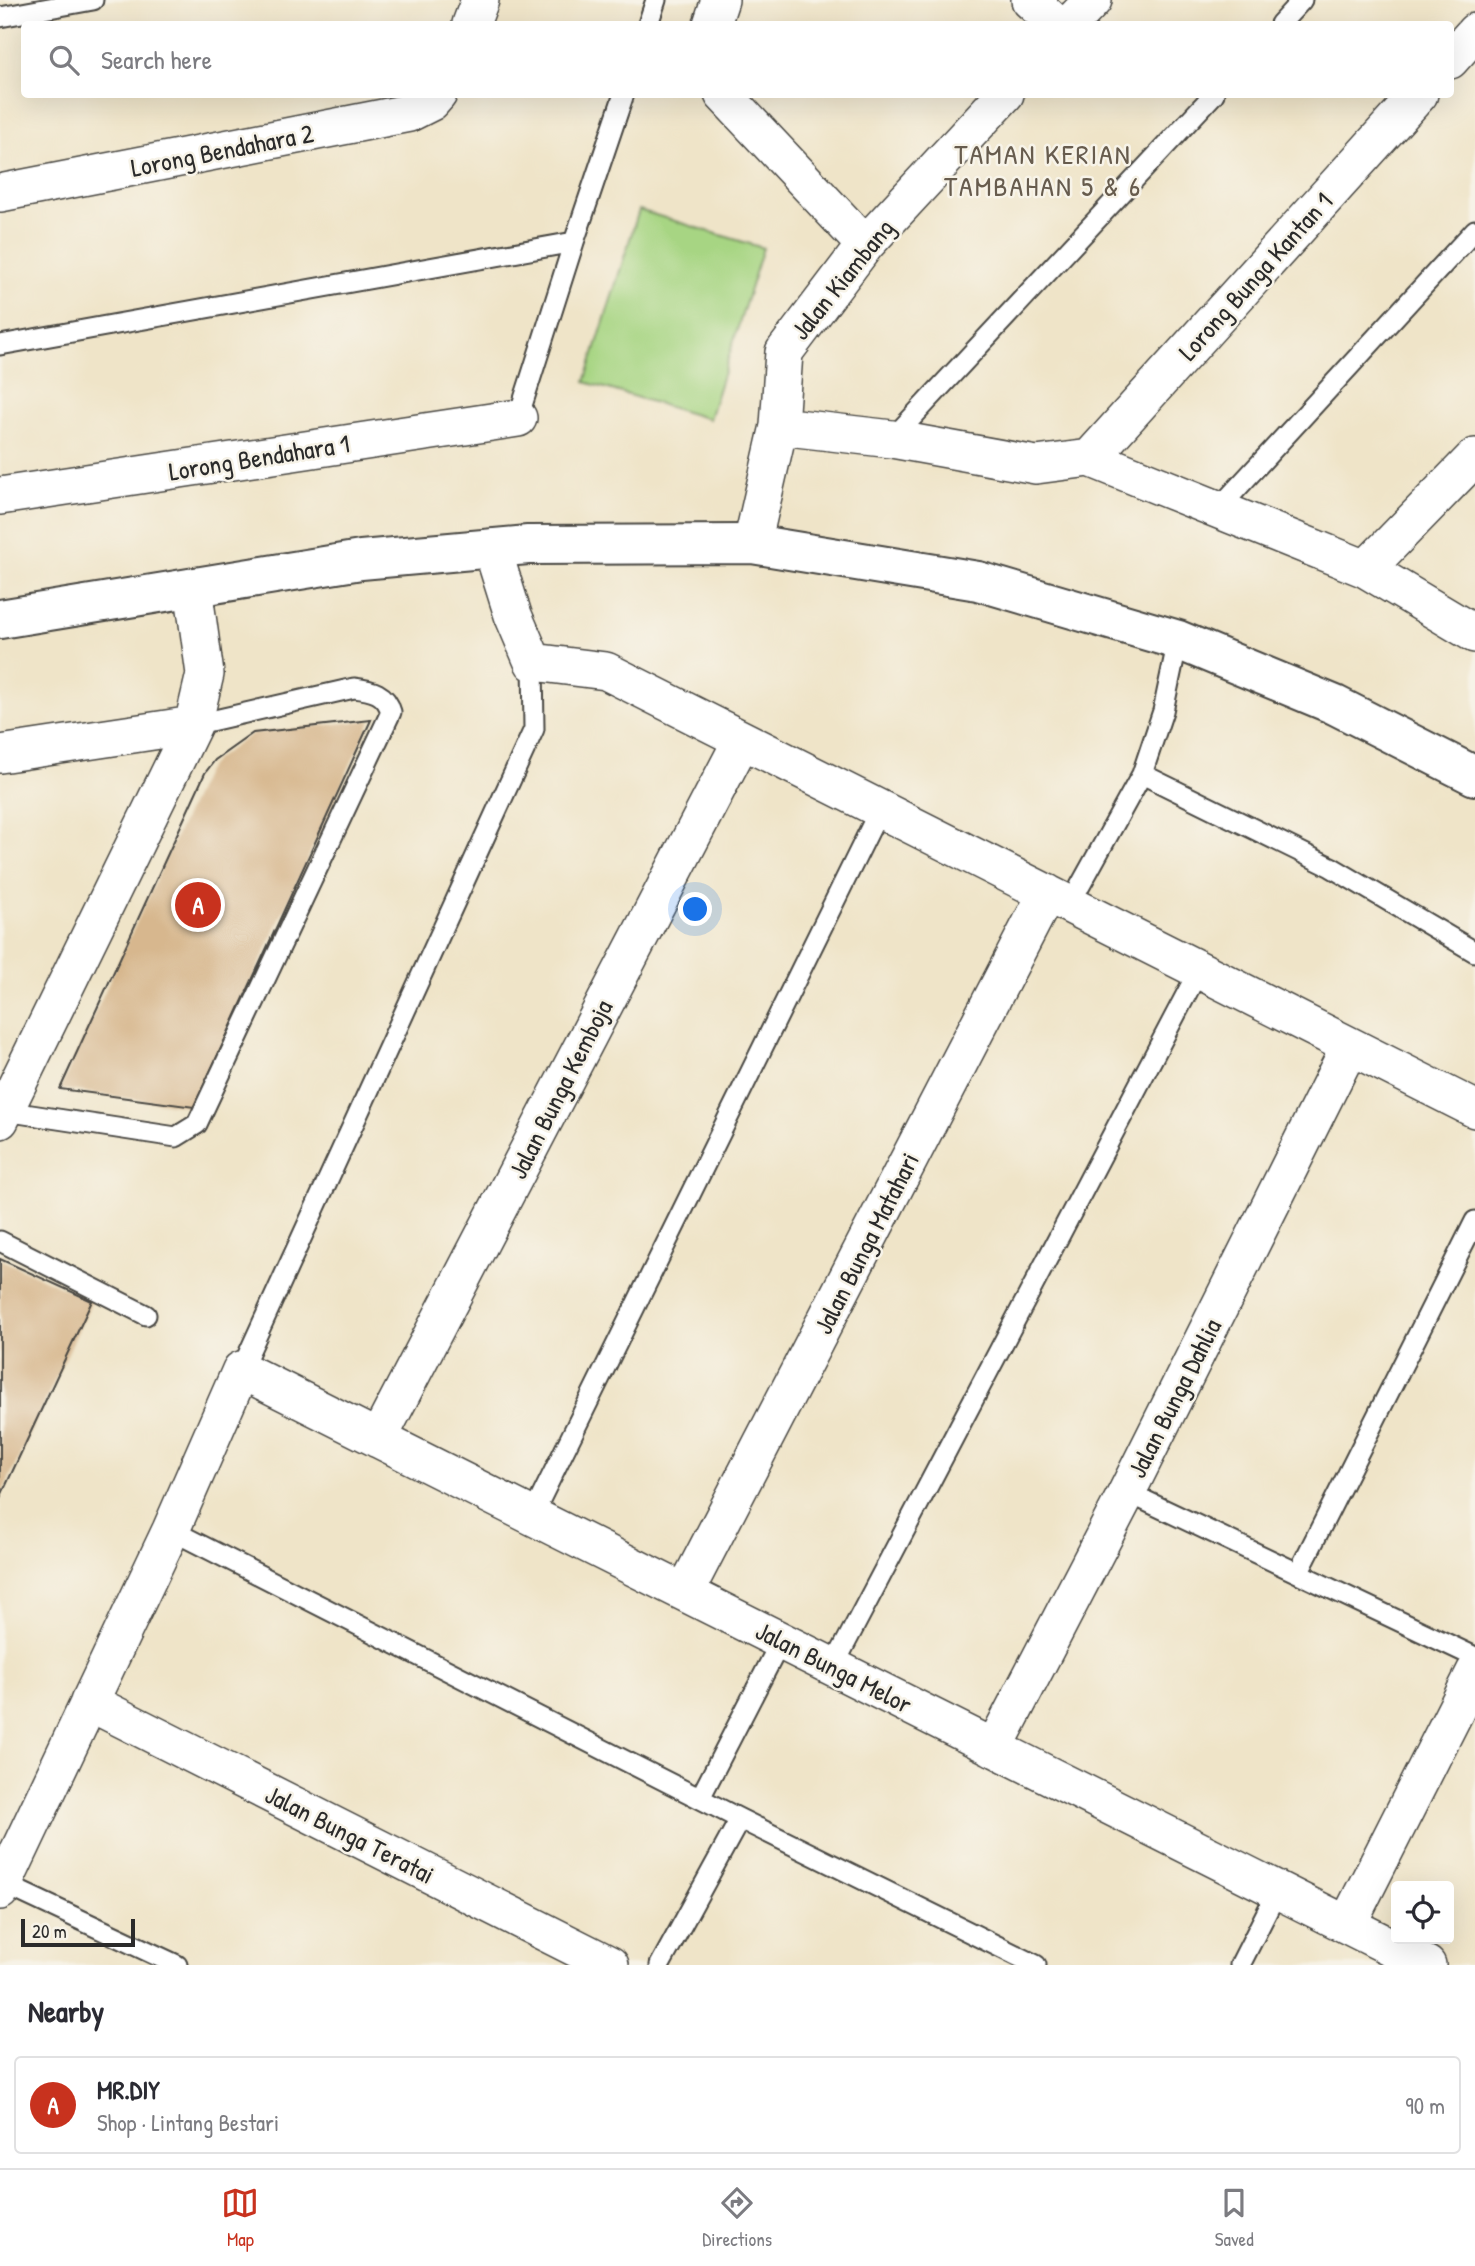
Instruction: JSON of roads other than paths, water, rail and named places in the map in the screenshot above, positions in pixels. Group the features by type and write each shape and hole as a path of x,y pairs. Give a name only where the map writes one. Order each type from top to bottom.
{"street":[{"path":"472,21 480,0"},
{"path":"713,21 720,0"},
{"path":"1030,0 1053,21"},
{"path":"1073,21 1093,0"},
{"path":"1454,57 1475,33"},
{"name":"Lorong Bendahara 2","path":"0,193 409,113 435,98"},
{"path":"727,98 865,246"},
{"name":"Jalan Kiambang","path":"752,544 779,426 784,352 865,246 1001,98"},
{"name":"Lorong Bunga Kantan 1","path":"1090,458 1415,98"},
{"name":"Lorong Bendahara 1","path":"0,496 518,418"},
{"path":"779,426 892,439 1036,465 1090,458 1366,569 1475,634"},
{"path":"1366,569 1475,457"},
{"path":"0,619 361,560 528,545 752,544 978,581 1178,640 1335,705 1475,776"},
{"path":"492,548 513,615 533,662 606,671 880,809 1063,890 1199,970 1475,1109"},
{"path":"2,1114 193,725 205,674 193,587"},
{"path":"0,754 193,725"},
{"name":"Jalan Bunga Kemboja","path":"378,1439 742,740"},
{"name":"Jalan Bunga Matahari","path":"685,1592 1063,890"},
{"name":"Jalan Bunga Dahlia","path":"994,1748 1127,1492 1350,1046"},
{"path":"2,1887 171,1530 241,1370"},
{"name":"Jalan Bunga Melor","path":"241,1370 1427,1965"},
{"path":"1347,1925 1475,1672"},
{"name":"Jalan Bunga Teratai","path":"89,1702 610,1965"}],"lane":[{"path":"0,18 93,0"},
{"path":"649,21 656,0"},
{"path":"1283,21 1303,0"},
{"path":"518,418 623,98"},
{"path":"892,439 1210,98"},
{"path":"1218,509 1475,230"},
{"path":"0,345 574,242"},
{"path":"1063,890 1142,774 1163,711 1178,640"},
{"path":"241,1370 534,729 533,662"},
{"path":"2,1114 176,1137 197,1124 391,712 388,701 373,690 354,688 193,725"},
{"path":"1142,774 1331,867 1475,952"},
{"path":"531,1516 880,809"},
{"path":"833,1667 1199,970"},
{"path":"1298,1573 1475,1221"},
{"path":"0,1241 146,1315"},
{"path":"1127,1492 1475,1657"},
{"path":"171,1530 740,1819 1036,1965"},
{"path":"700,1798 781,1641"},
{"path":"660,1965 740,1819"},
{"path":"2,1887 177,1965"},
{"path":"1240,1965 1278,1890"}],"place":[{"name":"MR.DIY","path":"198,905"}],"district":[{"name":"TAMAN KERIAN TAMBAHAN 5 & 6","path":"1043,170"}]}
